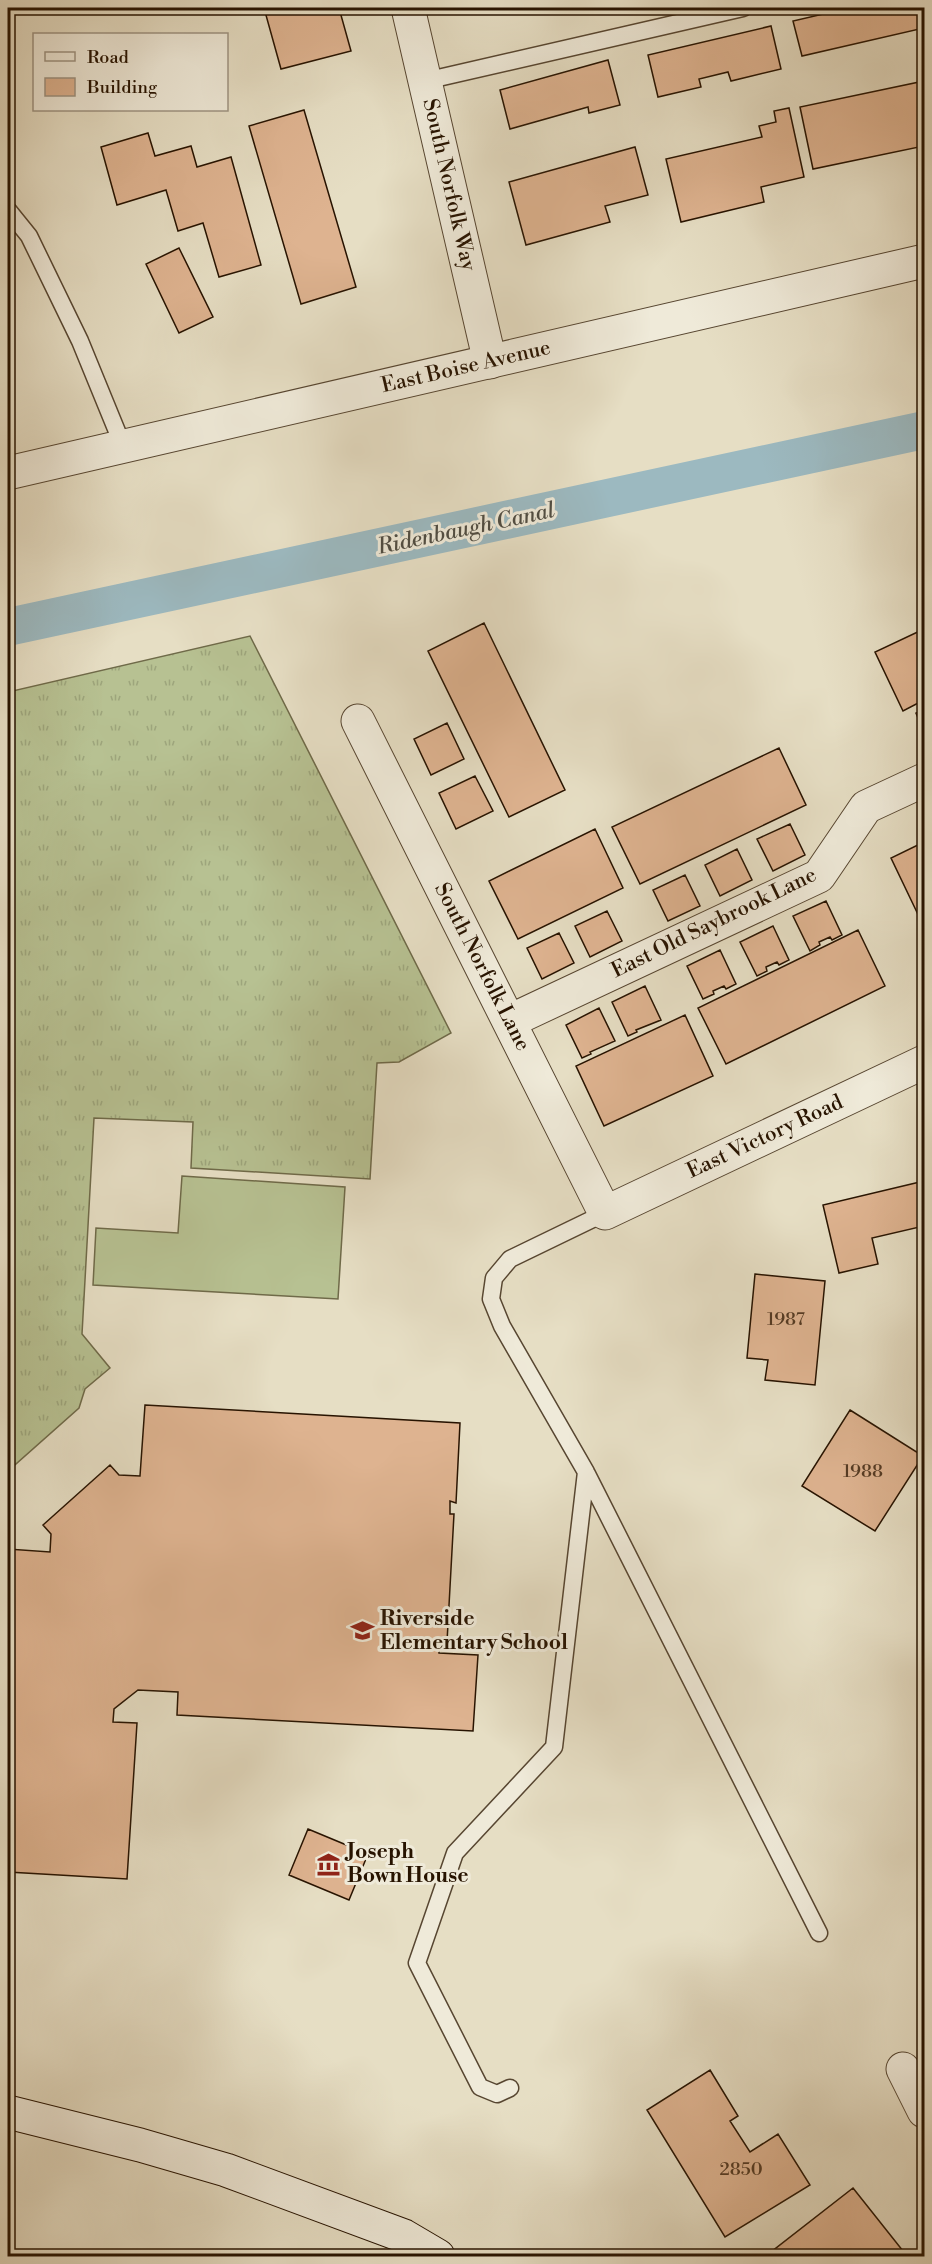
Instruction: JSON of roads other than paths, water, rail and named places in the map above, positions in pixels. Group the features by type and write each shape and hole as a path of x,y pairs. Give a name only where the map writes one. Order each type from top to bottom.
{"street":[{"name":"South Norfolk Way","path":"408,8 490,362"},
{"name":"East Boise Avenue","path":"8,473 924,261"},
{"name":"South Norfolk Lane","path":"358,721 605,1214"},
{"name":"East Old Saybrook Lane","path":"510,1021 819,876 866,807 924,780"},
{"name":"East Victory Road","path":"605,1214 924,1062"},
{"path":"903,2069 924,2111"},
{"path":"8,2112 140,2145 226,2170 404,2236 438,2256"}],"lane":[{"path":"425,81 743,8"},
{"path":"8,210 29,236 80,341 123,446"},
{"path":"605,1214 510,1259 495,1278 491,1299 502,1326 586,1472 819,1933"},
{"path":"510,2088 496,2094 480,2087 417,1963 455,1853 554,1747 586,1472"}],"waterway":[{"name":"Ridenbaugh Canal","path":"8,627 924,430"}],"place":[{"name":"Riverside Elementary School","path":"362,1631"},
{"name":"Joseph Bown House","path":"329,1864"}]}
